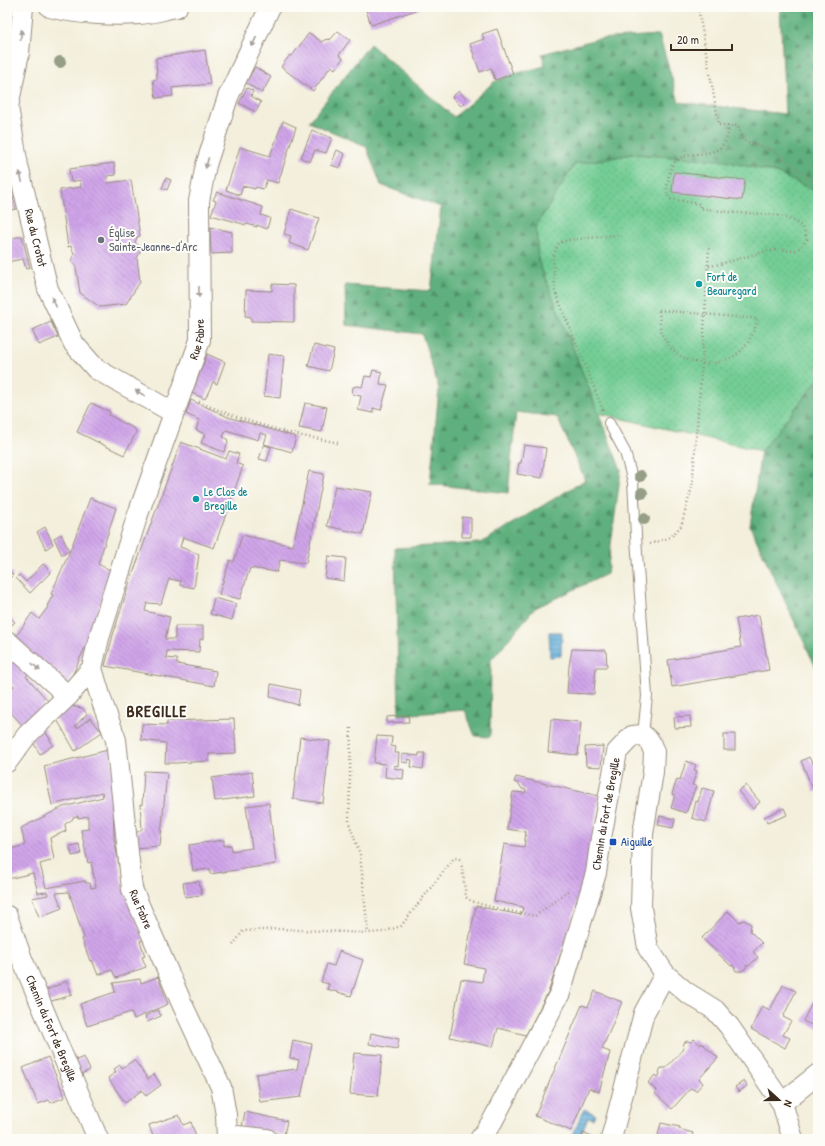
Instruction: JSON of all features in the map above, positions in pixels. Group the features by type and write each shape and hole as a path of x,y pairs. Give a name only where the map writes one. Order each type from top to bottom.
{"street":[{"name":"Rue du Crotot","path":"24,7 19,53 8,107 18,166 48,289 74,344 96,369 174,413"},
{"path":"50,7 60,10 134,14 177,7"},
{"name":"Rue Fabre","path":"7,762 27,735 68,696 92,668 99,638 137,517 200,340 198,201 206,165 228,97 270,7"},
{"path":"7,641 68,696"},
{"name":"Rue Fabre","path":"92,668 102,702 116,740 132,889 183,1006 221,1087 226,1115 227,1137"},
{"name":"Chemin du Fort de Bregille","path":"480,1139 492,1122 560,993 596,873 617,752 632,736 643,736"},
{"path":"643,736 650,742 654,752 653,772 643,834 641,908 648,948 665,974 686,992 714,1010 730,1026 782,1103 793,1139"},
{"name":"Chemin du Fort de Bregille","path":"7,916 22,959 98,1139"},
{"path":"611,1139 644,1013 665,974"},
{"path":"782,1103 818,1074"},
{"path":"227,1137 267,1139"}],"lane":[{"path":"609,423 625,452 633,482 647,696 643,736"}],"path":[{"path":"698,7 719,125 738,126 742,140 774,151 818,185"},
{"path":"709,266 724,264 739,258 776,250 795,250 802,246 807,239 806,231 798,223 771,213 740,213 700,208 700,204 670,199 667,188 670,170 673,164 681,158 692,154 715,151 724,144 728,135 729,125"},
{"path":"609,423 555,291 553,256 559,243 568,240 618,235"},
{"path":"636,546 651,544 671,537 681,526 692,487 710,247"},
{"path":"659,310 758,319 748,343 739,353 728,360 702,364 683,357 673,350 665,340 660,326 659,310"},
{"path":"181,393 236,417 301,436 327,440 338,444"},
{"path":"351,728 349,824 360,854 368,933"},
{"path":"233,945 243,931 279,929 368,933 383,932 401,926 454,858 461,860 467,900 481,905 535,916 570,890"}],"green space":[{"path":"780,7 818,7 818,192 774,172 720,160 633,154 575,164 536,226 538,260 621,470 607,574 535,608 491,660 490,737 475,736 465,710 399,715 395,548 481,543 585,480 557,417 516,412 508,493 430,484 439,389 422,334 346,325 345,285 431,291 441,207 381,185 366,146 309,122 370,44 454,117 494,82 514,74 545,66 542,54 597,39 659,35 679,102 785,114"},
{"path":"633,154 720,160 774,172 818,192 818,380 761,451 598,413 538,260 536,226 575,164"},
{"path":"818,380 818,672 750,526 761,451"}],"water":[{"path":"549,632 562,632 561,656 550,657"},
{"path":"584,1109 595,1114 593,1119 588,1117 579,1139 571,1139"}],"building":[{"path":"365,7 418,7 419,9 371,25"},
{"path":"497,29 513,74 495,80 491,68 480,72 470,44 484,39 482,34"},
{"path":"338,31 350,40 339,55 343,58 335,69 331,66 313,91 281,67 290,55 292,56 309,33 322,42 324,40 330,40"},
{"path":"205,50 210,84 172,88 173,96 156,98 153,80 157,79 156,58"},
{"path":"255,67 271,77 262,93 246,83"},
{"path":"247,88 253,91 251,96 261,102 256,112 239,103"},
{"path":"459,91 467,100 461,106 452,97"},
{"path":"283,121 296,127 278,183 267,180 263,189 243,186 240,195 226,190 240,147 270,156"},
{"path":"312,130 332,138 326,153 315,150 310,162 301,158"},
{"path":"337,150 345,154 340,168 331,165"},
{"name":"Église Sainte-Jeanne-d'Arc","path":"114,163 116,175 107,176 108,183 131,180 140,236 137,237 135,243 141,250 137,258 140,282 126,304 100,307 80,293 76,267 71,261 74,254 71,246 68,247 60,190 81,187 80,180 71,182 69,169"},
{"path":"674,172 745,180 742,200 672,192"},
{"path":"166,178 171,180 167,190 162,188"},
{"path":"7,185 10,185 16,209 7,211"},
{"path":"217,192 263,207 261,215 270,218 267,229 257,225 257,227 246,225 211,215 216,201 213,200"},
{"path":"291,209 319,218 308,250 289,243 291,236 284,234"},
{"path":"210,227 232,232 232,253 211,254"},
{"path":"22,236 30,268 26,269 23,259 7,262 7,239"},
{"path":"272,284 294,285 294,322 251,321 251,317 245,316 246,290 272,291"},
{"path":"51,322 58,337 39,345 32,330"},
{"path":"314,345 334,350 329,371 308,366"},
{"path":"207,354 225,362 217,384 213,382 205,399 192,393"},
{"path":"268,354 284,356 280,398 264,396"},
{"path":"373,370 382,372 380,384 388,385 381,410 373,408 373,413 358,410 361,396 352,393 353,387 362,387 365,376 371,377"},
{"path":"191,400 228,417 296,437 292,452 264,444 267,435 260,433 258,440 226,430 223,437 227,439 228,442 224,452 201,443 205,434 196,430 199,420 186,414"},
{"path":"91,403 110,412 109,415 135,429 136,433 124,455 77,432"},
{"path":"305,403 327,407 322,432 299,428"},
{"name":"Le Clos de Bregille","path":"181,442 226,459 229,451 239,454 236,463 243,466 214,548 183,537 180,547 199,554 194,588 180,585 181,581 169,579 161,604 147,603 145,611 170,617 165,639 175,639 175,626 203,626 203,639 200,639 199,652 167,651 166,658 177,659 177,664 216,671 214,686 105,666 128,587"},
{"path":"264,445 271,447 267,461 259,459"},
{"path":"524,445 546,448 542,478 517,474 519,463 521,463"},
{"path":"309,471 324,474 306,563 280,560 277,572 250,568 240,599 219,594 230,560 234,562 242,535 293,546"},
{"path":"335,486 372,492 363,534 327,526"},
{"path":"90,498 116,508 98,564 110,570 92,632 67,687 13,641 32,613 39,619 48,607 47,606 53,595 51,594 70,551"},
{"path":"462,517 471,518 471,537 462,537"},
{"path":"45,527 53,544 46,549 37,532"},
{"path":"61,534 69,551 62,555 54,538"},
{"path":"328,556 346,558 344,581 325,578"},
{"path":"43,564 51,572 30,593 16,578 19,575 26,582"},
{"path":"7,568 13,575 7,581"},
{"path":"214,598 236,604 232,620 210,614"},
{"path":"7,615 15,622 12,625 9,624 7,627"},
{"path":"759,615 769,670 672,687 668,660 741,647 736,619"},
{"path":"7,645 35,669 26,676 48,701 23,726 7,708 7,692 14,686 7,679"},
{"path":"572,649 606,650 607,667 596,667 594,694 567,693"},
{"path":"271,684 300,690 298,705 270,697"},
{"path":"66,705 82,708 87,714 75,726 77,728 90,718 102,732 75,751 55,716"},
{"path":"408,715 409,722 387,723 387,717"},
{"path":"690,716 691,727 675,728 674,717"},
{"path":"234,719 236,753 209,754 209,761 165,763 166,743 141,740 142,724 167,725 167,721"},
{"path":"551,719 581,722 578,755 548,752"},
{"path":"43,727 53,745 40,754 31,739"},
{"path":"724,734 735,734 735,750 724,750"},
{"path":"377,736 392,737 391,746 396,747 395,753 399,753 398,766 394,765 394,768 404,770 403,779 385,777 386,764 374,763"},
{"path":"300,737 330,741 323,803 293,799"},
{"path":"603,746 601,767 586,766 585,747"},
{"path":"112,749 114,837 122,882 144,940 140,941 145,956 142,957 146,967 116,978 112,970 98,975 92,960 90,961 82,939 84,938 69,892 56,893 62,908 39,917 32,898 48,895 47,892 38,893 33,873 8,879 7,850 25,845 21,828 63,807 103,797 102,792 52,805 44,766","holes":["78,816 78,818 88,816 88,829 81,830 88,863 91,862 96,887 91,888 90,883 86,883 85,881 46,888 40,864 54,860 50,838 66,831 65,824 73,819 73,817"]},
{"path":"419,753 425,753 423,769 411,767 412,760 408,759 408,763 402,762 402,754 419,756"},
{"path":"809,757 812,763 818,760 818,791 814,792 801,761"},
{"path":"686,761 696,765 694,770 697,771 692,785 696,786 686,813 671,808 675,795 672,794 677,779 680,780"},
{"path":"144,771 167,772 160,846 134,848 136,833 142,829 140,804 142,805"},
{"path":"252,772 255,796 215,801 212,778"},
{"path":"516,777 599,796 587,873 549,990 526,1035 498,1028 493,1047 450,1037 461,979 482,982 484,968 464,964 476,906 521,915 523,907 494,901 504,844 524,847 526,832 507,829 513,792 525,793 526,790 522,789 519,784 514,782"},
{"path":"746,785 760,802 753,809 738,791"},
{"path":"702,788 714,791 706,822 692,818 696,801 698,802"},
{"path":"269,803 276,864 210,874 210,869 193,871 189,845 224,840 224,846 231,845 232,851 252,848 246,806"},
{"path":"784,808 787,815 767,823 764,817"},
{"path":"660,816 675,819 673,828 658,825"},
{"path":"79,844 81,854 72,856 70,846"},
{"path":"199,881 202,895 185,897 183,883"},
{"path":"728,911 739,922 744,920 751,924 750,931 762,943 753,952 758,957 749,966 747,965 742,971 736,971 733,965 731,966 702,938"},
{"path":"339,951 363,960 351,996 327,989 329,984 321,982 327,964 334,966"},
{"path":"158,977 168,1004 134,1019 131,1012 87,1026 80,1004 115,992 113,983 140,979 141,983"},
{"path":"67,981 72,995 48,1002 44,991"},
{"path":"783,985 796,991 783,1017 791,1021 783,1035 790,1038 785,1048 751,1029 762,1006 770,1010"},
{"path":"595,991 622,1002 602,1049 610,1052 599,1092 589,1088 571,1131 535,1116 582,1005 588,1007"},
{"path":"815,997 818,999 818,1028 803,1021"},
{"path":"158,1010 161,1016 147,1022 145,1016"},
{"path":"371,1033 399,1039 397,1049 369,1044"},
{"path":"694,1039 701,1045 702,1043 718,1058 699,1079 703,1083 696,1091 691,1088 672,1109 655,1093 657,1091 648,1083 655,1075 658,1077 661,1068 666,1068 684,1048 683,1045 685,1042 691,1042"},
{"path":"293,1040 312,1044 301,1097 260,1102 256,1074 297,1069 299,1060 290,1058"},
{"path":"354,1053 382,1055 378,1096 350,1094"},
{"path":"48,1057 65,1097 51,1103 49,1100 38,1104 23,1068"},
{"path":"84,1057 90,1070 79,1075 73,1061"},
{"path":"134,1060 148,1079 154,1074 161,1085 146,1096 142,1090 125,1103 108,1078 116,1072 114,1069 120,1065 122,1068"},
{"path":"744,1081 747,1086 739,1092 735,1087"},
{"path":"245,1112 287,1121 284,1135 242,1127"},
{"path":"179,1115 183,1125 191,1122 197,1139 154,1139 149,1125"},
{"path":"661,1123 680,1127 679,1129 693,1133 691,1139 657,1139"},
{"path":"583,1133 596,1139 581,1139"}],"place":[{"name":"Église Sainte-Jeanne-d'Arc","path":"101,240"},
{"name":"Fort de Beauregard","path":"699,284"},
{"name":"Le Clos de Bregille","path":"196,499"},
{"name":"Aiguille","path":"613,842"}],"district":[{"name":"BREGILLE","path":"157,711"}]}
